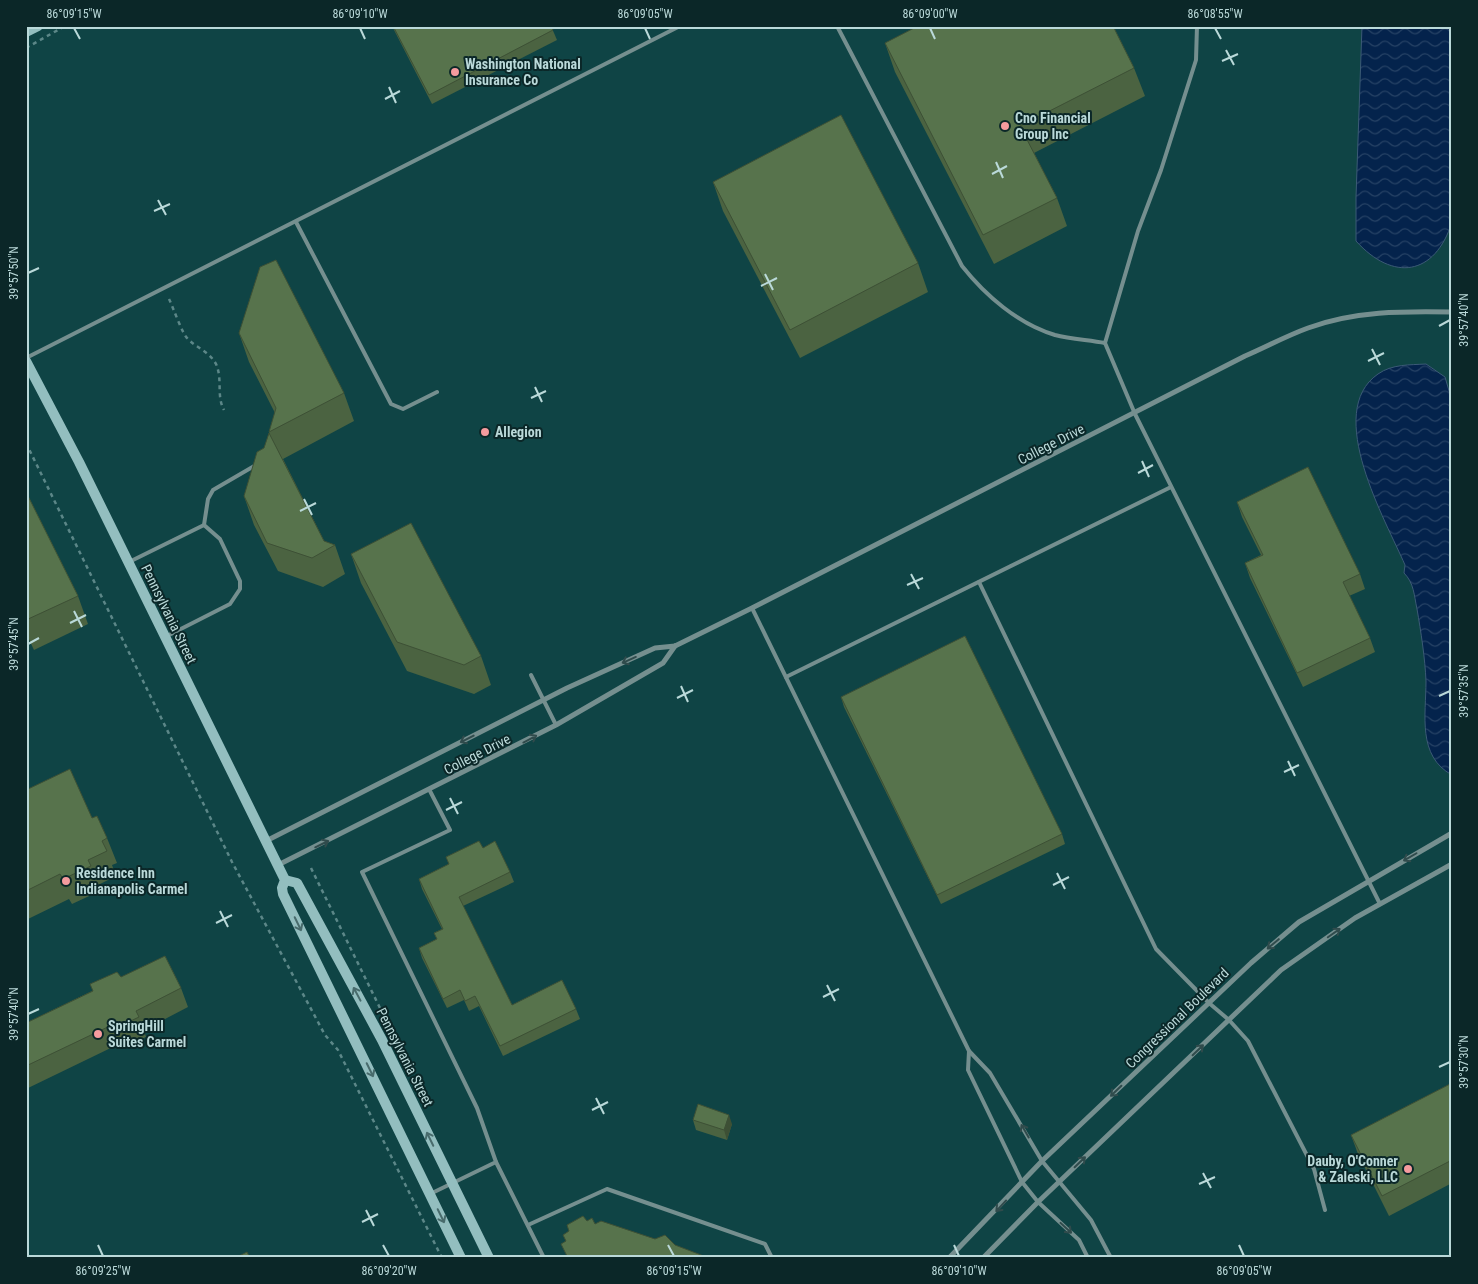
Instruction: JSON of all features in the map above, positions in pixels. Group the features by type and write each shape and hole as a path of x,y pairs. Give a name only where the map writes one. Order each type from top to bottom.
{"main road":[{"path":"26,32 38,26"},
{"name":"Pennsylvania Street","path":"26,360 129,562 278,865 285,880 282,888 283,894 461,1258"},
{"name":"Pennsylvania Street","path":"285,880 297,883 382,1040 488,1258"}],"street":[{"name":"College Drive","path":"266,841 544,700 654,648 675,646 1135,414 1245,356 1307,328 1331,321 1379,313 1452,312"},
{"name":"College Drive","path":"278,865 430,791 556,725 663,664 675,646"},
{"name":"Congressional Boulevard","path":"949,1258 1001,1207 1042,1161 1209,1003 1299,922 1452,833"},
{"path":"983,1258 1038,1202 1281,970 1355,918 1452,864"}],"lane":[{"path":"26,360 680,26"},
{"path":"837,26 962,266 976,284 1018,318 1054,335 1105,343"},
{"path":"1197,26 1196,60 1161,170 1138,231 1105,343 1135,414 1367,882 1380,904"},
{"path":"296,222 392,404 403,409 437,392"},
{"path":"204,525 208,499 213,490 261,463"},
{"path":"786,676 1171,487"},
{"path":"129,562 204,525"},
{"path":"165,637 230,604 240,589 240,580 220,539 204,525"},
{"path":"979,582 1156,950 1209,1003 1229,1020 1248,1042 1314,1169 1325,1210"},
{"path":"752,608 969,1051 990,1073 1042,1161 1091,1220 1111,1258"},
{"path":"531,675 556,725"},
{"path":"430,791 450,830 362,872 477,1108 496,1162 544,1258"},
{"path":"969,1051 968,1070 1022,1182 1038,1202 1079,1240 1088,1258"},
{"path":"430,1194 496,1162"},
{"path":"528,1225 608,1189 765,1244 772,1258"}],"path":[{"path":"169,299 186,338 205,350 215,363 221,383 219,401 224,410"},
{"path":"26,443 232,862 325,1035 338,1050 442,1258"}],"water":[{"path":"1362,26 1452,26 1452,222 1445,240 1435,254 1424,263 1412,267 1398,267 1384,263 1370,254 1356,241"},
{"path":"1426,364 1445,377 1452,401 1452,775 1441,767 1433,757 1428,746 1425,721 1425,663 1412,585 1404,573 1405,565 1374,495 1357,440 1356,414 1363,391 1378,374 1389,368"}],"building":[{"name":"Washington National Insurance Co","path":"393,26 551,26 553,30 429,95"},
{"name":"Cno Financial Group Inc","path":"918,26 1113,26 1134,68 1020,126 1057,198 983,235 885,43"},
{"path":"841,115 918,263 790,330 713,182"},
{"path":"276,260 344,393 269,432 276,408 239,333 260,267"},
{"path":"269,433 324,541 335,545 312,558 267,543 244,496 257,452 264,448"},
{"path":"1308,467 1360,574 1343,582 1370,638 1297,673 1245,563 1263,555 1237,502"},
{"path":"26,492 78,596 26,620"},
{"path":"411,523 481,656 464,665 397,642 351,554"},
{"path":"965,636 1062,834 937,895 841,697"},
{"path":"70,769 92,818 97,816 107,838 102,841 107,851 88,860 91,866 63,879 60,874 26,891 26,790"},
{"path":"479,841 483,848 495,841 510,872 459,897 512,1005 562,980 576,1009 500,1046 475,996 465,1001 460,990 443,999 419,948 437,939 434,933 443,929 419,879 449,864 446,857"},
{"path":"165,956 181,988 136,1011 139,1017 114,1029 112,1025 26,1066 26,1023 93,991 90,984 117,972 121,977"},
{"name":"Dauby, O'Conner & Zaleski, LLC","path":"1452,1083 1452,1160 1382,1196 1351,1135"},
{"path":"698,1104 729,1115 724,1130 693,1120"},
{"path":"583,1216 587,1221 592,1218 595,1224 601,1221 655,1239 665,1235 675,1245 709,1258 568,1258 561,1244 566,1241 563,1235 569,1231 567,1225"},
{"path":"247,1252 250,1258 235,1258"}],"place":[{"name":"Washington National Insurance Co","path":"455,72"},
{"name":"Cno Financial Group Inc","path":"1005,126"},
{"name":"Allegion","path":"485,432"},
{"name":"Residence Inn Indianapolis Carmel","path":"66,881"},
{"name":"SpringHill Suites Carmel","path":"98,1034"},
{"name":"Dauby, O'Conner & Zaleski, LLC","path":"1408,1169"}]}
